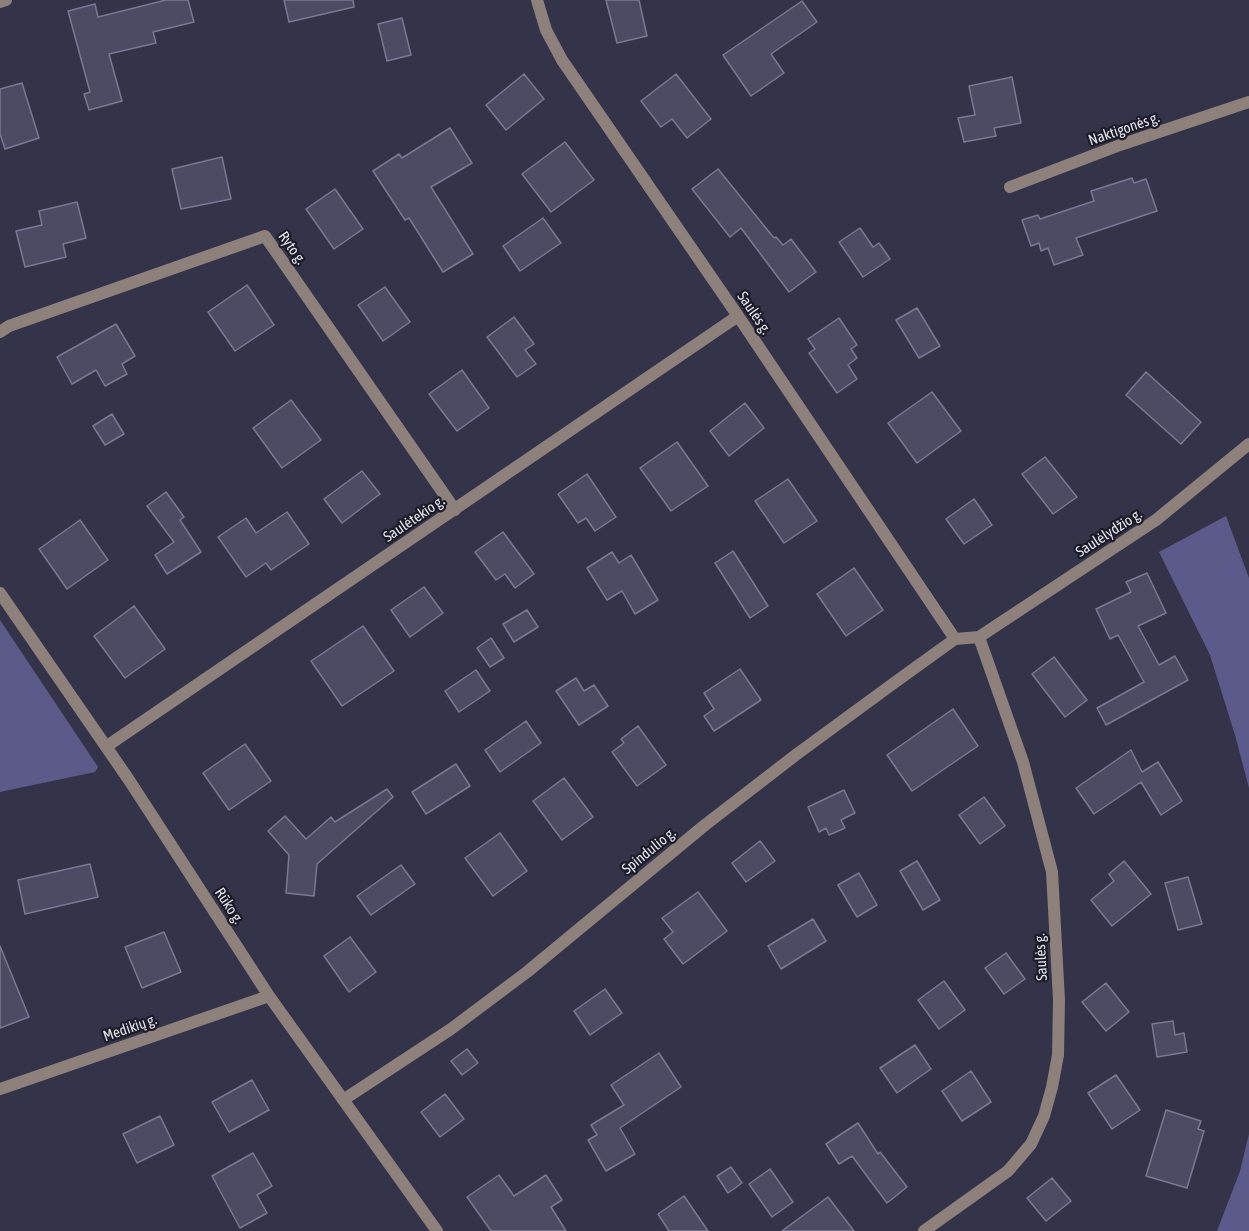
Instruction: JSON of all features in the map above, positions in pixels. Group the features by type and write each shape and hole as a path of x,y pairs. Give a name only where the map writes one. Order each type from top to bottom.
{"street":[{"path":"0,2 6,0"},
{"name":"Saulės g.","path":"537,0 546,30 562,60 956,639"},
{"name":"Naktigonės g.","path":"1010,187 1120,145 1249,102"},
{"name":"Ryto g.","path":"0,332 9,326 265,236 455,510"},
{"name":"Saulėtekio g.","path":"107,746 738,316"},
{"name":"Saulėlydžio g.","path":"979,637 1156,520 1249,444"},
{"name":"Rūko g.","path":"0,593 107,746 269,996 437,1231"},
{"path":"956,639 979,637"},
{"name":"Saulės g.","path":"924,1231 1008,1171 1031,1144 1044,1116 1058,1055 1059,1000 1052,872 1023,762 979,637"},
{"name":"Spindulio g.","path":"343,1100 460,1022 526,972 705,825 797,754 956,639"},
{"name":"Medikių g.","path":"0,1089 269,996"}],"shaded area":[{"path":"1226,516 1249,578 1249,788 1210,655 1159,552"},
{"path":"0,620 98,767 95,772 0,792"},
{"path":"1249,1134 1249,1231 1217,1231 1240,1171"}],"building":[{"path":"166,0 188,0 194,22 153,32 156,43 109,54 122,101 89,110 84,94 90,92 68,11 95,4 98,17"},
{"path":"284,0 353,0 354,7 289,22"},
{"path":"606,0 639,0 647,36 617,43"},
{"path":"802,1 817,22 771,54 784,73 751,96 723,55"},
{"path":"402,18 411,55 387,61 378,24"},
{"path":"524,74 544,99 506,130 486,105"},
{"path":"676,74 711,119 687,138 672,119 661,127 641,101"},
{"path":"1012,77 1021,123 994,128 996,136 964,142 958,118 975,115 969,86"},
{"path":"22,83 39,138 5,149 0,134 0,89"},
{"path":"450,128 472,163 431,187 473,254 443,272 409,218 405,220 373,171 399,154 402,158"},
{"path":"565,142 594,180 551,212 522,174"},
{"path":"222,157 231,199 181,209 172,169"},
{"path":"718,169 774,238 776,237 783,245 791,239 816,272 789,292 741,228 730,237 692,189"},
{"path":"1132,178 1134,183 1146,179 1157,211 1076,238 1083,255 1054,265 1048,248 1041,251 1039,243 1031,246 1022,220 1038,215 1040,219 1094,201 1091,191"},
{"path":"335,189 363,229 334,249 306,209"},
{"path":"77,202 86,238 63,244 66,257 25,267 16,231 42,225 39,211"},
{"path":"543,218 561,243 520,271 503,246"},
{"path":"860,228 873,247 879,243 890,259 863,277 839,242"},
{"path":"247,285 274,325 235,351 208,312"},
{"path":"385,287 410,322 383,341 358,305"},
{"path":"917,308 940,346 919,358 896,320"},
{"path":"514,317 534,344 525,350 536,364 517,377 487,337"},
{"path":"839,318 857,345 851,349 857,358 848,365 857,379 837,393 809,353 815,349 808,339"},
{"path":"116,324 135,356 122,364 127,374 105,386 96,370 72,384 57,357"},
{"path":"462,370 489,408 457,431 429,394"},
{"path":"1146,372 1201,422 1181,444 1126,395"},
{"path":"932,392 961,431 917,463 888,423"},
{"path":"291,400 321,440 282,468 253,428"},
{"path":"745,403 764,428 729,456 710,431"},
{"path":"112,414 124,434 105,445 93,426"},
{"path":"677,442 708,486 671,511 640,468"},
{"path":"1045,457 1077,497 1053,514 1022,474"},
{"path":"362,471 380,494 342,523 324,499"},
{"path":"587,474 616,517 595,531 586,518 578,523 558,494"},
{"path":"788,479 817,521 784,543 755,501"},
{"path":"166,492 184,517 180,520 201,552 167,574 155,555 174,542 147,506"},
{"path":"974,499 992,525 964,544 946,519"},
{"path":"287,512 309,544 271,570 266,563 246,577 218,537 246,518 256,533"},
{"path":"80,520 108,560 67,589 39,549"},
{"path":"503,532 534,574 515,588 505,574 496,580 475,552"},
{"path":"733,551 768,606 750,618 715,563"},
{"path":"612,552 619,563 631,555 658,600 635,614 622,591 607,600 587,568"},
{"path":"854,568 883,610 846,636 817,594"},
{"path":"1147,573 1166,613 1138,626 1159,665 1175,656 1188,680 1106,725 1097,708 1144,682 1118,635 1110,639 1096,609 1131,592 1126,582"},
{"path":"424,587 443,613 410,637 391,610"},
{"path":"134,606 165,649 125,678 94,636"},
{"path":"527,610 538,627 514,642 503,624"},
{"path":"363,626 394,671 342,706 311,661"},
{"path":"491,638 504,658 490,667 477,648"},
{"path":"1054,657 1087,700 1065,717 1032,674"},
{"path":"740,669 761,700 714,731 704,716 714,709 704,693"},
{"path":"476,670 490,691 459,712 445,691"},
{"path":"576,678 584,691 594,685 608,706 579,725 556,691"},
{"path":"953,709 978,746 912,791 887,755"},
{"path":"526,721 541,743 500,772 485,750"},
{"path":"638,726 666,765 637,786 612,752 624,743 621,739"},
{"path":"245,744 271,781 229,810 203,773"},
{"path":"1131,750 1142,772 1158,762 1182,801 1161,815 1141,782 1094,814 1076,788"},
{"path":"456,764 470,786 426,814 412,792"},
{"path":"564,778 593,817 562,840 533,801"},
{"path":"387,789 393,797 317,864 314,896 286,893 289,855 268,831 285,816 306,839 331,817 335,822"},
{"path":"844,790 855,813 841,820 845,828 829,835 826,828 819,832 808,807"},
{"path":"984,797 1005,826 980,844 959,815"},
{"path":"500,833 527,871 493,896 465,858"},
{"path":"760,841 775,861 746,882 732,863"},
{"path":"917,861 940,900 923,910 900,871"},
{"path":"1124,861 1151,894 1112,926 1091,900 1114,881 1109,874"},
{"path":"90,864 98,897 25,914 18,880"},
{"path":"401,865 415,884 371,915 357,896"},
{"path":"859,873 877,905 857,917 838,885"},
{"path":"1188,877 1202,924 1178,930 1165,883"},
{"path":"698,892 727,931 683,964 664,939 673,932 662,918"},
{"path":"813,919 826,941 781,969 768,946"},
{"path":"164,932 181,972 142,988 125,947"},
{"path":"350,937 376,972 349,992 324,956"},
{"path":"0,946 29,1017 0,1028"},
{"path":"1006,953 1025,979 1004,994 985,968"},
{"path":"944,981 965,1010 939,1029 918,1000"},
{"path":"1106,983 1129,1012 1106,1031 1082,1002"},
{"path":"605,989 622,1013 590,1035 574,1011"},
{"path":"1173,1021 1175,1035 1184,1033 1187,1052 1157,1057 1152,1024"},
{"path":"915,1045 931,1069 897,1093 880,1068"},
{"path":"467,1049 478,1063 462,1075 451,1061"},
{"path":"659,1053 681,1087 620,1128 635,1154 606,1171 588,1140 597,1135 591,1125 624,1105 611,1085"},
{"path":"971,1071 991,1102 962,1121 942,1091"},
{"path":"1116,1075 1140,1110 1112,1129 1088,1093"},
{"path":"252,1080 269,1110 229,1132 212,1102"},
{"path":"445,1094 464,1119 440,1137 421,1112"},
{"path":"1166,1110 1201,1121 1198,1129 1204,1131 1187,1188 1146,1176"},
{"path":"160,1116 174,1145 137,1163 123,1134"},
{"path":"858,1123 878,1154 880,1152 907,1187 887,1203 852,1156 839,1164 826,1144"},
{"path":"253,1153 272,1186 257,1195 267,1213 240,1228 212,1176"},
{"path":"731,1167 742,1183 728,1193 717,1176"},
{"path":"770,1169 793,1202 772,1217 749,1184"},
{"path":"499,1175 514,1196 546,1175 562,1200 551,1207 566,1231 491,1231 467,1197"},
{"path":"1052,1178 1071,1201 1046,1221 1027,1198"},
{"path":"684,1196 708,1231 669,1231 658,1214"},
{"path":"828,1197 854,1231 782,1231"}]}
